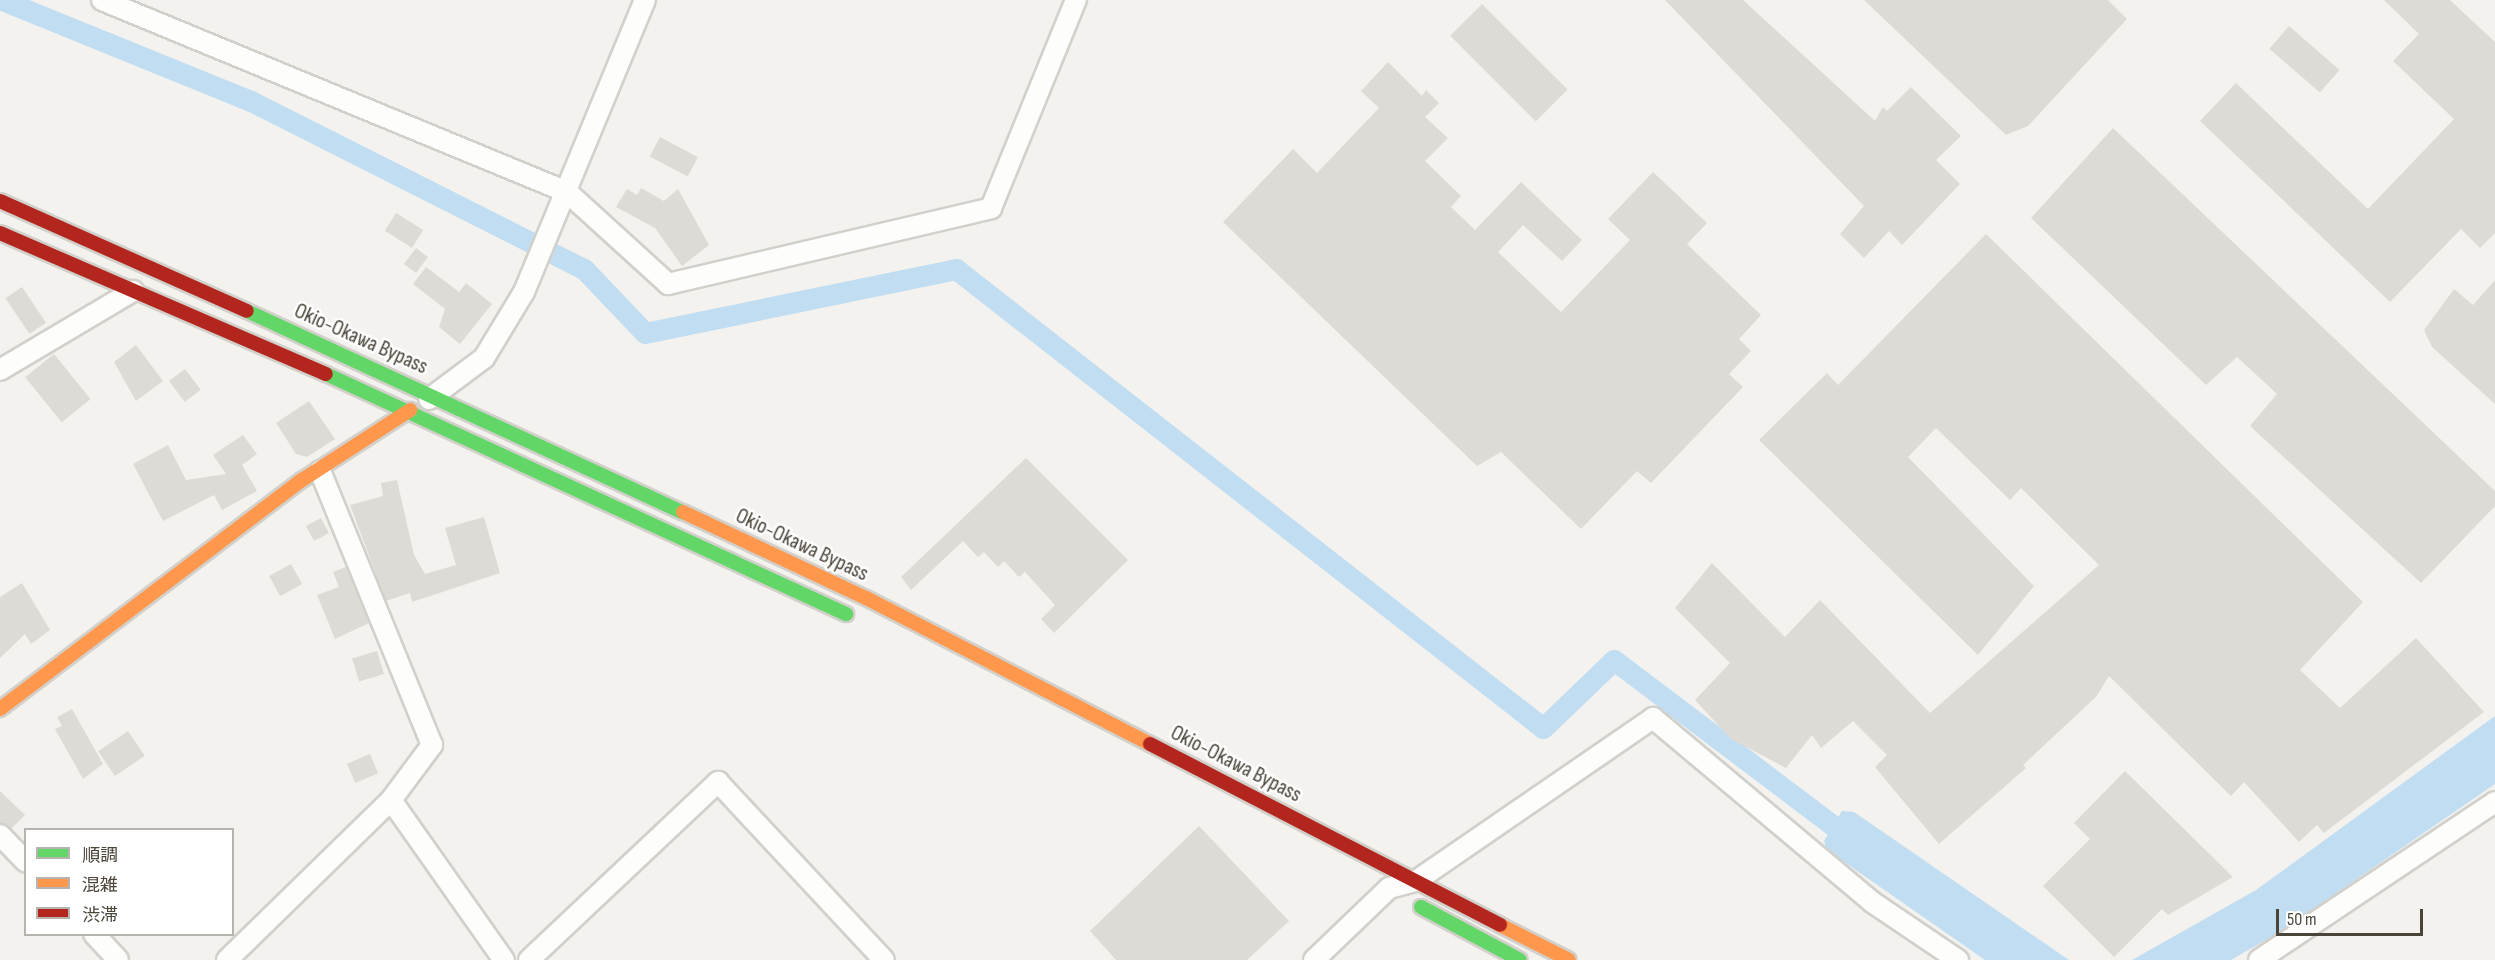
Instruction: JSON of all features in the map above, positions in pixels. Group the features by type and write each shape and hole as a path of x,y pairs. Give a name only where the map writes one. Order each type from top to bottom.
{"main road":[{"name":"Okio-Okawa Bypass","path":"0,201 435,395 876,603 1569,960"},
{"name":"Okio-Okawa Bypass","path":"0,233 410,410 863,622"},
{"path":"0,709 320,471 410,410"},
{"path":"1383,885 1520,960"}],"street":[{"path":"102,0 567,192 668,284 991,208 1076,0"},
{"path":"410,410 435,395 484,358 537,261 554,224 645,0"},
{"path":"0,370 133,291"},
{"path":"227,960 391,800 432,745 320,471"},
{"path":"1314,960 1383,885 1416,880 1653,718 1872,902 1959,960"},
{"path":"529,960 718,782 884,960"},
{"path":"391,800 504,960"},
{"path":"2259,960 2289,954 2495,803"},
{"path":"0,835 24,860"},
{"path":"96,936 118,960"}],"water":[{"path":"2495,716 2495,784 2280,932 2231,960 2132,960 2256,890"},
{"path":"1842,811 1854,812 2069,960 1985,960 1827,850 1824,841"}],"building":[{"path":"1665,0 1743,0 1875,121 1883,107 1887,111 1911,87 1961,136 1936,160 1960,184 1902,245 1889,231 1864,258 1840,234 1864,206"},
{"path":"1864,0 2108,0 2127,19 2028,126 2006,135"},
{"path":"2384,0 2450,0 2495,42 2495,233 2480,248 2461,229 2390,302 2200,121 2236,83 2368,209 2454,119 2393,61 2419,34"},
{"path":"1482,4 1568,90 1536,121 1450,36"},
{"path":"2289,26 2340,70 2320,93 2269,49"},
{"path":"1388,62 1422,96 1426,90 1439,103 1425,117 1448,138 1425,161 1461,196 1451,207 1475,230 1521,182 1582,240 1562,261 1523,225 1498,252 1561,312 1630,240 1608,219 1653,172 1707,223 1687,244 1761,315 1739,339 1751,351 1729,374 1743,387 1651,483 1637,471 1581,529 1501,452 1477,466 1223,222 1293,149 1317,173 1379,108 1361,91"},
{"path":"2113,128 2495,491 2495,506 2421,583 2250,426 2277,394 2237,357 2206,385 2031,218"},
{"path":"660,137 698,157 688,177 650,156"},
{"path":"641,188 664,201 678,189 709,245 682,266 655,228 616,207 627,189 637,195"},
{"path":"396,213 423,230 412,248 385,231"},
{"path":"1986,234 2363,602 2300,670 2340,708 2416,638 2484,712 2324,833 2317,825 2299,842 2244,782 2231,796 2109,676 2096,697 2023,765 2026,768 1939,844 1875,767 1887,755 1853,721 1821,748 1812,735 1786,768 1731,739 1695,700 1730,663 1675,608 1712,563 1785,637 1820,600 1930,713 2099,565 2021,488 2010,500 1936,428 1908,457 2034,586 1978,655 1759,440 1827,373 1838,385"},
{"path":"416,248 428,257 416,273 404,264"},
{"path":"426,267 459,292 466,283 492,304 460,344 439,327 445,309 413,284"},
{"path":"2495,280 2495,404 2432,347 2424,330 2454,289 2473,305"},
{"path":"22,287 46,323 29,334 5,298"},
{"path":"136,345 163,381 136,401 114,362"},
{"path":"54,354 91,399 62,422 25,377"},
{"path":"185,369 201,390 185,402 169,381"},
{"path":"309,401 335,439 307,457 296,454 276,423"},
{"path":"243,435 257,454 242,465 257,491 222,510 214,495 163,521 133,464 168,445 186,480 226,474 213,455"},
{"path":"1026,458 1128,560 1054,633 1041,619 1055,605 1025,572 1019,577 1004,561 998,567 984,552 978,557 963,541 911,590 901,577"},
{"path":"397,480 414,555 425,574 456,565 445,528 484,517 500,573 412,602 410,593 386,601 350,505 383,496 381,483"},
{"path":"321,518 329,533 314,541 306,526"},
{"path":"291,564 302,584 280,596 269,576"},
{"path":"346,567 369,623 335,639 317,595 339,587 333,572"},
{"path":"22,583 50,630 31,644 25,634 0,658 0,597"},
{"path":"377,651 384,674 359,682 352,659"},
{"path":"72,709 103,764 83,779 55,729 62,726 57,717"},
{"path":"128,731 145,756 115,776 98,751"},
{"path":"370,754 378,773 355,783 347,764"},
{"path":"2125,771 2233,877 2168,915 2162,909 2114,957 2043,886 2090,839 2074,823"},
{"path":"0,791 25,815 11,829 0,823"},
{"path":"1199,826 1289,921 1247,960 1116,960 1090,931"}],"waterway":[{"path":"2,0 251,101 584,269 645,333 956,269 1543,728 1614,660 1855,842"}],"traffic: fast":[{"path":"247,311 683,512"},
{"path":"326,374 846,614"},
{"path":"1421,907 1520,960"}],"traffic: slow":[{"path":"0,709 302,480 410,410"},
{"path":"683,512 866,598 1150,744"},
{"path":"1500,925 1569,960"}],"traffic: jam":[{"path":"0,201 247,311"},
{"path":"0,233 326,374"},
{"path":"1150,744 1500,925"}]}
